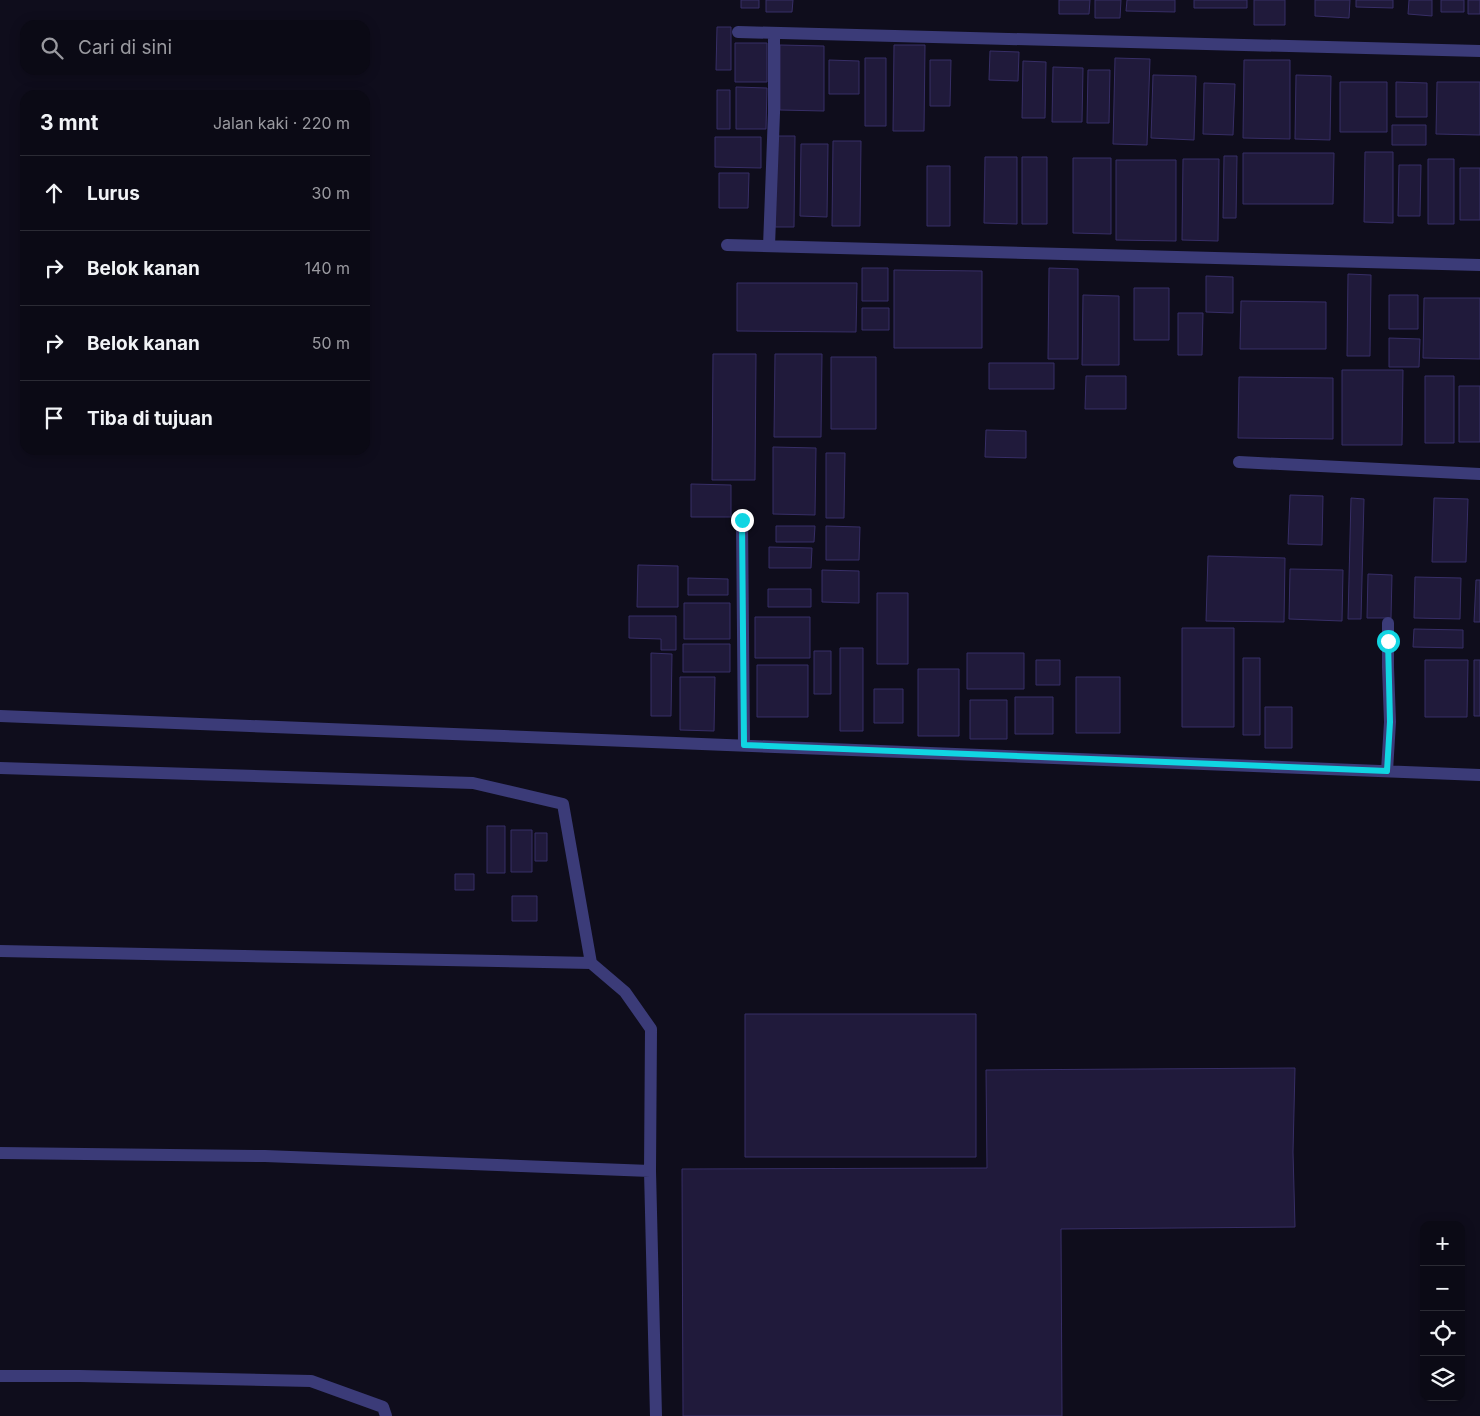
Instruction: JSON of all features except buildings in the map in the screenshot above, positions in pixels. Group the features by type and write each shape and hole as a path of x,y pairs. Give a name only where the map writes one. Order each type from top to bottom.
{"street":[{"path":"738,32 1480,50"},
{"path":"768,246 774,112 774,33"},
{"path":"727,244 1480,265"},
{"path":"1239,462 1480,474"},
{"path":"742,520 744,745"},
{"path":"1387,771 1390,722 1388,623"},
{"path":"0,716 1480,775"},
{"path":"0,768 473,783 562,804 591,963 625,992 651,1030 650,1171 656,1416"},
{"path":"0,951 591,963"},
{"path":"0,1153 265,1156 650,1171"},
{"path":"0,1376 312,1381 383,1407 386,1416"}],"route":[{"path":"742,520 744,745 1387,771 1390,750 1388,641"}]}
